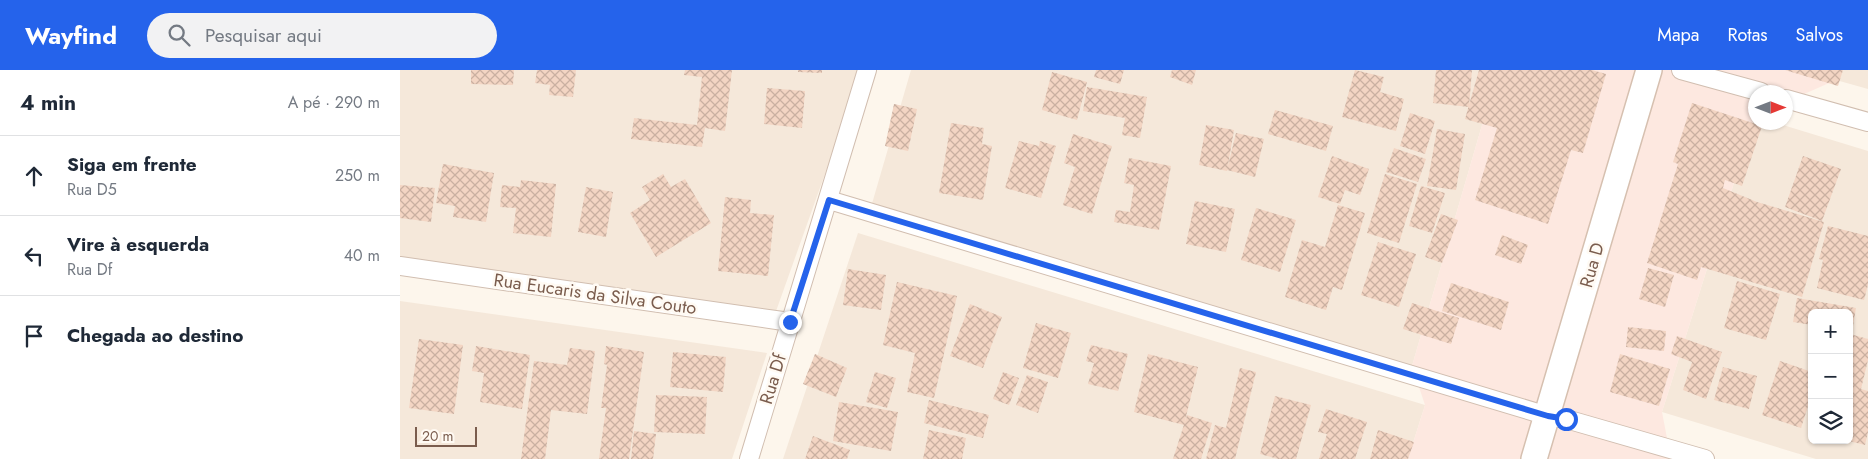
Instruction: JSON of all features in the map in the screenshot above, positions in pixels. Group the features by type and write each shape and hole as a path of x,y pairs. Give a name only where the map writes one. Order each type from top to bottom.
{"street":[{"name":"Rua Df","path":"749,459 867,70"},
{"name":"Rua D","path":"1534,459 1649,70"},
{"path":"1681,70 1748,88"},
{"path":"1793,101 1868,122"},
{"path":"829,200 1548,416 1566,419 1705,459"},
{"name":"Rua Eucaris da Silva Couto","path":"400,266 790,322"}],"shaded area":[{"path":"400,70 862,70 775,314 400,262"},
{"path":"911,70 1498,70 1412,366 871,207"},
{"path":"1498,70 1839,70 1836,80 1793,99 1793,85 1748,85 1748,130 1751,130 1662,412 1671,459 1408,459 1425,405 1412,366"},
{"path":"1839,70 1868,70 1868,89 1836,80"},
{"path":"1793,128 1868,151 1868,459 1816,459 1662,412 1751,130 1793,130"},
{"path":"858,233 1425,405 1408,459 783,459"},
{"path":"400,301 767,353 732,459 400,459"}],"building":[{"path":"471,70 514,70 513,85 471,84"},
{"path":"537,70 576,70 573,97 549,95 550,85 535,83"},
{"path":"685,70 732,70 725,131 705,128 702,147 631,139 634,118 697,125 702,77 684,75"},
{"path":"798,70 822,70 822,73 798,72"},
{"path":"1096,70 1124,70 1120,84 1094,77"},
{"path":"1172,70 1196,70 1192,85 1170,77"},
{"path":"1355,70 1384,77 1380,92 1404,99 1396,131 1342,117"},
{"path":"1436,70 1472,70 1469,107 1433,103"},
{"path":"1479,70 1592,70 1606,74 1583,153 1571,150 1548,224 1475,200 1497,128 1465,119"},
{"path":"1785,70 1843,70 1838,86"},
{"path":"1052,72 1087,82 1077,120 1042,110"},
{"path":"1087,87 1147,97 1140,138 1122,135 1125,118 1083,111"},
{"path":"767,88 805,91 802,128 764,124"},
{"path":"1692,103 1748,121 1748,130 1761,130 1742,186 1725,180 1723,188 1757,202 1824,222 1802,297 1701,267 1697,280 1647,263 1678,164 1673,162"},
{"path":"894,104 917,109 908,151 885,146"},
{"path":"1275,110 1333,126 1326,151 1268,134"},
{"path":"1410,113 1435,121 1425,154 1400,146"},
{"path":"951,123 984,128 982,144 992,146 983,200 939,193"},
{"path":"1206,125 1234,130 1227,171 1199,165"},
{"path":"1437,129 1465,134 1456,190 1427,186"},
{"path":"1236,133 1264,139 1255,177 1227,170"},
{"path":"1073,134 1112,146 1092,214 1063,205 1075,167 1064,163"},
{"path":"1019,141 1039,146 1040,141 1056,146 1041,198 1005,188"},
{"path":"1394,148 1426,159 1418,182 1386,172"},
{"path":"1332,156 1369,169 1360,195 1345,190 1340,204 1318,197"},
{"path":"1803,156 1841,169 1822,221 1785,207"},
{"path":"1129,158 1171,166 1159,230 1114,222 1116,210 1130,212 1134,185 1124,183"},
{"path":"443,164 494,173 486,222 453,217 455,206 436,203"},
{"path":"663,174 671,187 685,179 711,223 656,257 630,213 650,200 642,187"},
{"path":"1385,174 1417,184 1399,243 1367,233"},
{"path":"521,180 556,184 551,237 513,233 516,208 500,207 502,185 520,187"},
{"path":"400,185 435,188 431,222 400,218"},
{"path":"1421,186 1445,193 1432,233 1409,226"},
{"path":"586,187 613,192 606,237 578,232"},
{"path":"725,197 751,200 750,213 774,215 768,276 718,271"},
{"path":"1195,201 1235,209 1226,252 1186,244"},
{"path":"1338,205 1365,213 1342,290 1333,287 1326,310 1285,297 1302,240 1325,247"},
{"path":"1256,208 1296,220 1280,272 1241,260"},
{"path":"1441,214 1458,220 1442,263 1425,257"},
{"path":"1828,226 1868,236 1868,285 1864,300 1817,288 1823,260 1819,259"},
{"path":"1502,235 1528,245 1521,264 1495,255"},
{"path":"1378,242 1416,254 1399,307 1361,295"},
{"path":"1648,268 1674,275 1665,307 1639,299"},
{"path":"848,269 886,275 881,310 843,305"},
{"path":"1737,281 1780,294 1766,340 1724,328"},
{"path":"897,282 957,296 934,398 907,392 915,353 883,345"},
{"path":"1451,283 1509,302 1501,330 1442,311"},
{"path":"1797,298 1856,308 1853,326 1853,309 1808,309 1808,324 1793,322"},
{"path":"1412,303 1459,318 1451,344 1403,329"},
{"path":"970,304 1002,317 983,368 950,356"},
{"path":"1036,323 1071,333 1058,378 1023,368"},
{"path":"1628,327 1666,331 1664,351 1626,347"},
{"path":"1853,335 1868,339 1868,360 1861,389 1868,391 1868,432 1865,445 1853,442"},
{"path":"1677,336 1722,352 1706,399 1683,390 1692,362 1671,354"},
{"path":"419,339 463,345 454,414 409,408"},
{"path":"1091,345 1128,354 1118,391 1088,384 1094,363 1086,361"},
{"path":"476,346 530,355 522,409 480,402 484,373 472,371"},
{"path":"606,346 644,352 629,459 599,459 606,408 601,408 607,365 604,364"},
{"path":"570,348 595,351 587,414 551,410 545,459 521,459 534,361 567,365"},
{"path":"673,352 726,357 723,392 670,387"},
{"path":"815,354 847,368 836,397 803,384"},
{"path":"1148,354 1198,367 1184,425 1134,412"},
{"path":"1620,354 1670,369 1659,406 1610,392"},
{"path":"1780,361 1808,371 1808,406 1801,428 1762,415"},
{"path":"1723,367 1757,376 1749,409 1714,400"},
{"path":"1240,368 1256,372 1235,459 1206,459 1215,425 1226,428"},
{"path":"875,372 896,378 887,408 866,402"},
{"path":"1003,372 1019,378 1009,405 993,399"},
{"path":"1027,375 1048,382 1038,413 1016,405"},
{"path":"656,395 707,397 705,434 654,432"},
{"path":"1275,396 1311,405 1296,459 1278,459 1260,454"},
{"path":"929,400 989,415 983,438 924,423"},
{"path":"839,402 898,412 891,451 833,441"},
{"path":"1326,409 1367,422 1355,459 1319,459 1327,434 1318,432"},
{"path":"1187,415 1212,423 1201,459 1173,459"},
{"path":"929,430 966,438 962,459 923,459"},
{"path":"1378,430 1414,442 1408,459 1370,459"},
{"path":"634,431 656,434 653,459 631,459"},
{"path":"813,436 850,450 847,459 805,459"}],"route":[{"path":"790,322 829,200 1548,416 1566,419"}]}
